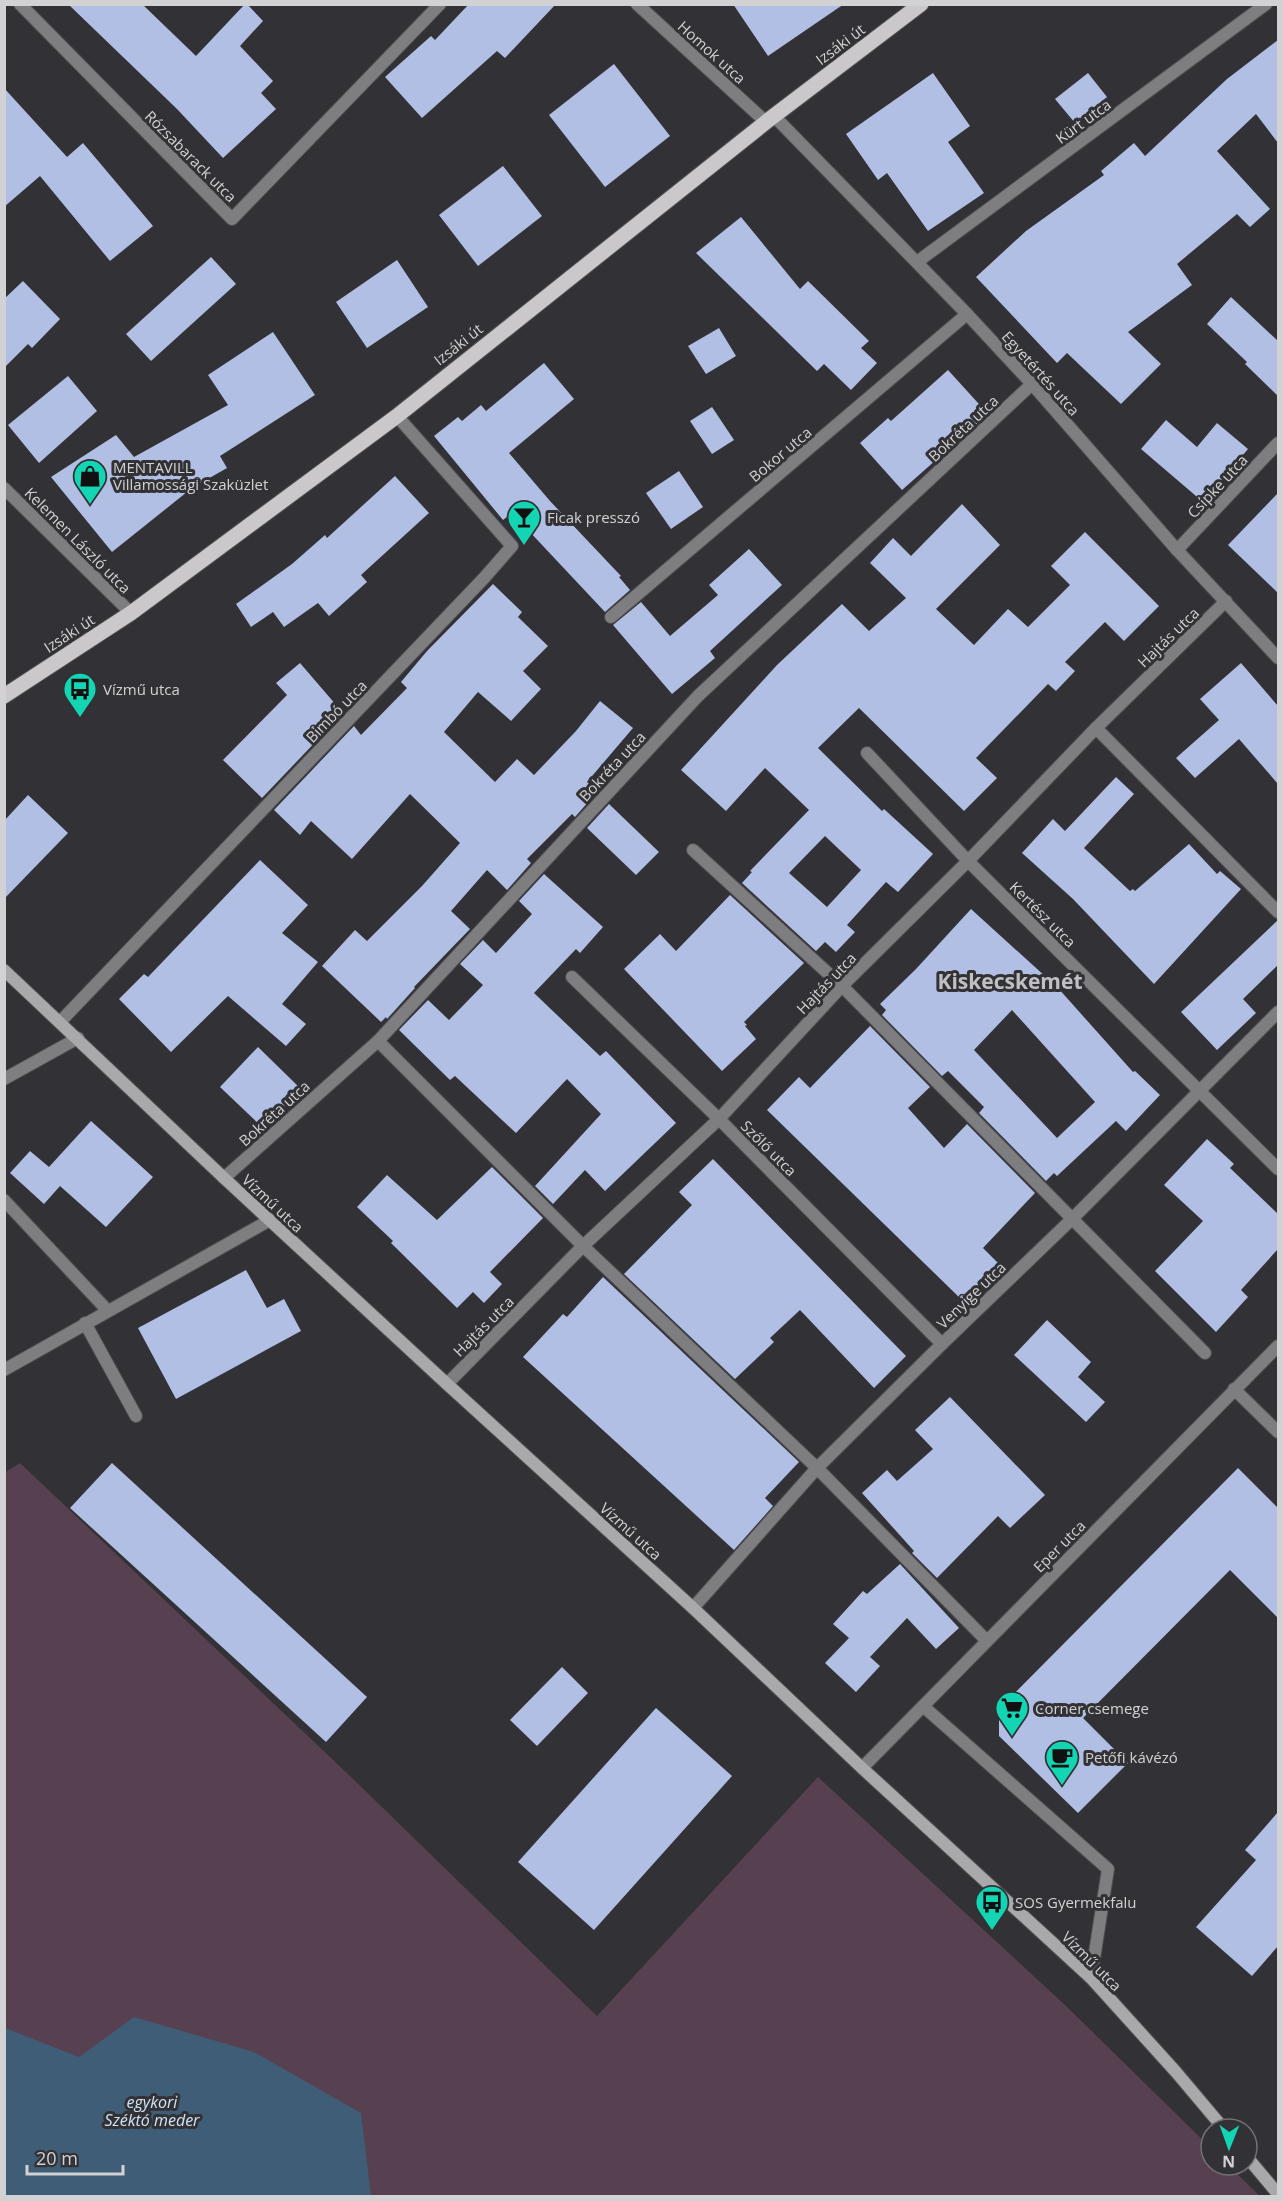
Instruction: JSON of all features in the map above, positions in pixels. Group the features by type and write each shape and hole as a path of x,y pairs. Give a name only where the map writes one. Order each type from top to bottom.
{"main road":[{"name":"Izsáki út","path":"4,696 131,613 397,416 770,119 921,4"},
{"name":"Vízmű utca","path":"4,970 224,1178 693,1608 862,1768 1091,1978 1214,2117"},
{"path":"1259,2171 1278,2194"}],"street":[{"name":"Rózsabarack utca","path":"20,4 232,219 440,4"},
{"name":"Homok utca","path":"637,4 770,119"},
{"name":"Kürt utca","path":"917,262 1266,4"},
{"name":"Egyetértés utca","path":"770,119 967,314 1032,384 1177,550 1278,658"},
{"name":"Bokor utca","path":"611,617 967,314"},
{"name":"Bokréta utca","path":"224,1178 378,1041 698,696 1032,384"},
{"name":"Bimbó utca","path":"60,1022 485,578 512,546 397,416"},
{"name":"Csipke utca","path":"1177,550 1278,443"},
{"name":"Kelemen László utca","path":"4,488 131,613"},
{"name":"Hajtás utca","path":"447,1384 583,1245 719,1119 842,986 1226,601"},
{"path":"1096,729 1278,912"},
{"name":"Kertész utca","path":"867,753 968,861 1278,1169"},
{"path":"693,850 842,986 1205,1353"},
{"name":"Szőlő utca","path":"572,977 719,1119 942,1344"},
{"name":"Venyige utca","path":"693,1608 817,1468 1073,1218 1278,1012"},
{"path":"4,1078 78,1038"},
{"path":"378,1041 583,1245 817,1468 986,1640"},
{"path":"4,1200 108,1311"},
{"path":"4,1370 270,1220"},
{"path":"85,1323 136,1416"},
{"name":"Eper utca","path":"862,1768 1278,1346"},
{"path":"1234,1389 1278,1432"},
{"path":"924,1707 1108,1869 1091,1978"}],"shaded area":[{"path":"20,1463 349,1775 597,2016 818,1777 1064,2004 1199,2136 1199,2177 1240,2177 1260,2196 5,2196 4,1473"}],"water":[{"name":"egykori Széktó meder","path":"134,2017 254,2052 361,2113 371,2196 5,2196 5,2028 79,2057"}],"building":[{"path":"68,4 142,4 196,56 247,4 263,21 240,46 273,81 261,93 276,109 223,158 177,109"},
{"path":"469,4 556,4 505,58 497,51 422,118 385,77 431,36 435,40"},
{"path":"733,4 844,4 768,56"},
{"path":"1278,40 1278,143 1256,114 1217,151 1270,209 1250,227 1237,214 1177,264 1192,285 1128,332 1161,364 1121,404 1067,353 1057,363 976,277 1026,231 1104,175 1101,171 1134,143 1145,156 1227,79"},
{"path":"614,64 670,136 605,187 549,115"},
{"path":"933,73 970,126 948,142 984,193 928,231 887,173 878,180 846,134"},
{"path":"1088,73 1107,97 1075,123 1055,99"},
{"path":"4,88 67,157 83,143 153,226 110,261 40,176 4,207"},
{"path":"503,166 542,216 478,266 439,215"},
{"path":"741,217 800,289 808,281 869,341 861,348 877,363 851,390 824,364 817,371 696,253"},
{"path":"211,257 236,284 151,361 126,334"},
{"path":"397,260 428,307 367,348 336,302"},
{"path":"23,281 60,319 32,348 28,344 4,368 4,299"},
{"path":"1231,297 1278,341 1278,396 1207,324"},
{"path":"719,328 736,356 706,374 688,346"},
{"path":"273,332 315,395 220,456 227,468 192,488 112,552 51,477 116,435 134,457 228,405 208,375"},
{"path":"544,363 574,399 509,453 550,501 621,576 619,577 630,590 605,612 512,513 503,520 434,436 458,417 462,421 481,405 486,411"},
{"path":"948,370 988,414 902,490 860,443 888,418 891,421"},
{"path":"68,376 97,411 39,463 8,425"},
{"path":"712,407 734,440 712,454 690,421"},
{"path":"1166,420 1197,447 1217,423 1248,449 1203,502 1141,449"},
{"path":"679,471 703,507 671,529 646,493"},
{"path":"395,476 429,513 361,575 367,582 329,616 318,603 284,627 273,612 251,627 236,604 292,564 325,535 327,538"},
{"path":"1278,493 1278,593 1228,545"},
{"path":"962,504 1000,545 936,609 974,645 1008,609 1028,627 1070,585 1051,566 1085,532 1159,606 1124,641 1105,622 1065,662 1075,671 1056,691 1048,684 976,758 997,778 964,811 859,708 818,748 882,811 884,809 933,854 898,892 886,882 847,925 855,932 836,952 825,942 816,951 742,883 752,872 750,871 809,810 765,768 726,811 681,770 777,665 842,604 869,631 906,598 870,563 893,538 911,556","holes":["825,836 861,870 827,907 789,873"]},
{"path":"749,549 782,585 710,651 715,658 672,694 613,625 641,602 670,636 718,595 709,585"},
{"path":"493,584 522,612 518,617 548,646 523,671 541,689 511,721 478,692 444,732 495,782 517,759 534,775 576,731 600,701 633,728 587,782 597,792 575,817 572,814 527,859 531,863 507,890 487,870 451,911 470,929 414,987 387,1019 386,1017 381,1022 322,966 355,930 367,941 422,886 460,843 410,794 352,859 311,821 300,835 274,810 354,726 361,735 407,688 401,682 427,651"},
{"path":"300,663 343,713 262,798 223,760 287,695 276,683"},
{"path":"1241,663 1278,706 1278,784 1239,739 1195,778 1176,758 1219,720 1200,699"},
{"path":"1116,777 1134,794 1084,848 1130,891 1133,889 1135,891 1189,844 1217,874 1220,871 1241,889 1154,984 1073,899 1022,853 1053,819 1065,831"},
{"path":"28,795 68,833 4,899 4,821"},
{"path":"609,804 659,852 636,875 587,828"},
{"path":"260,860 308,905 282,933 318,962 282,1004 306,1024 286,1046 228,996 171,1052 119,999 144,974 148,977"},
{"path":"544,874 603,927 580,953 576,949 534,993 600,1056 606,1051 676,1123 605,1191 585,1170 553,1204 535,1186 601,1114 567,1079 516,1133 455,1076 450,1080 399,1030 428,1000 449,1020 483,985 460,964 483,940 496,953 532,914 519,901"},
{"path":"730,895 804,963 744,1022 756,1039 722,1071 624,969 660,934 676,951"},
{"path":"971,909 1058,988 1133,1072 1135,1071 1160,1095 1126,1131 1116,1121 1057,1176 1054,1173 1046,1181 979,1113 984,1107 948,1071 942,1076 882,1015 886,1010 880,1004","holes":["1012,1010 1095,1102 1057,1138 974,1050"]},
{"path":"1278,920 1278,965 1243,999 1256,1013 1217,1050 1181,1012"},
{"path":"870,1026 930,1087 908,1108 944,1148 967,1124 1035,1193 983,1248 999,1264 963,1301 767,1110 799,1077 810,1088"},
{"path":"258,1047 301,1089 263,1128 220,1087"},
{"path":"91,1121 153,1177 106,1227 60,1186 44,1204 10,1173 30,1151 49,1167"},
{"path":"1207,1139 1234,1164 1230,1168 1278,1214 1278,1249 1241,1290 1248,1297 1216,1332 1155,1271 1203,1221 1164,1185"},
{"path":"713,1159 906,1356 874,1388 800,1310 770,1338 774,1342 735,1379 624,1274 692,1205 679,1192"},
{"path":"492,1167 543,1218 490,1272 502,1284 484,1303 473,1292 457,1308 357,1207 387,1175 437,1220"},
{"path":"246,1270 267,1308 284,1299 301,1331 176,1399 138,1328"},
{"path":"603,1277 799,1462 765,1498 773,1506 734,1550 523,1357 563,1314 567,1317"},
{"path":"1047,1320 1091,1362 1078,1377 1105,1402 1086,1422 1014,1355"},
{"path":"950,1397 1045,1495 1010,1528 998,1516 937,1578 912,1553 914,1551 862,1493 887,1470 897,1481 933,1449 915,1430"},
{"path":"112,1463 367,1697 326,1742 70,1508"},
{"path":"1238,1468 1278,1508 1278,1618 1230,1570 1083,1718 1128,1763 1078,1813 999,1736 999,1709"},
{"path":"900,1564 959,1628 936,1649 907,1618 870,1657 880,1666 856,1692 825,1663 849,1638 833,1624 863,1591 867,1594"},
{"path":"562,1667 588,1693 537,1746 510,1720"},
{"path":"656,1708 732,1776 594,1930 518,1862"},
{"path":"1278,1812 1278,1946 1252,1976 1196,1927 1256,1860 1245,1850"}],"place":[{"name":"MENTAVILL Villamossági Szaküzlet","path":"90,505"},
{"name":"Ficak presszó","path":"524,546"},
{"name":"Vízmű utca","path":"80,718"},
{"name":"Corner csemege","path":"1012,1737"},
{"name":"Petőfi kávézó","path":"1062,1786"},
{"name":"SOS Gyermekfalu","path":"992,1931"}],"district":[{"name":"Kiskecskemét","path":"1010,981"}]}
